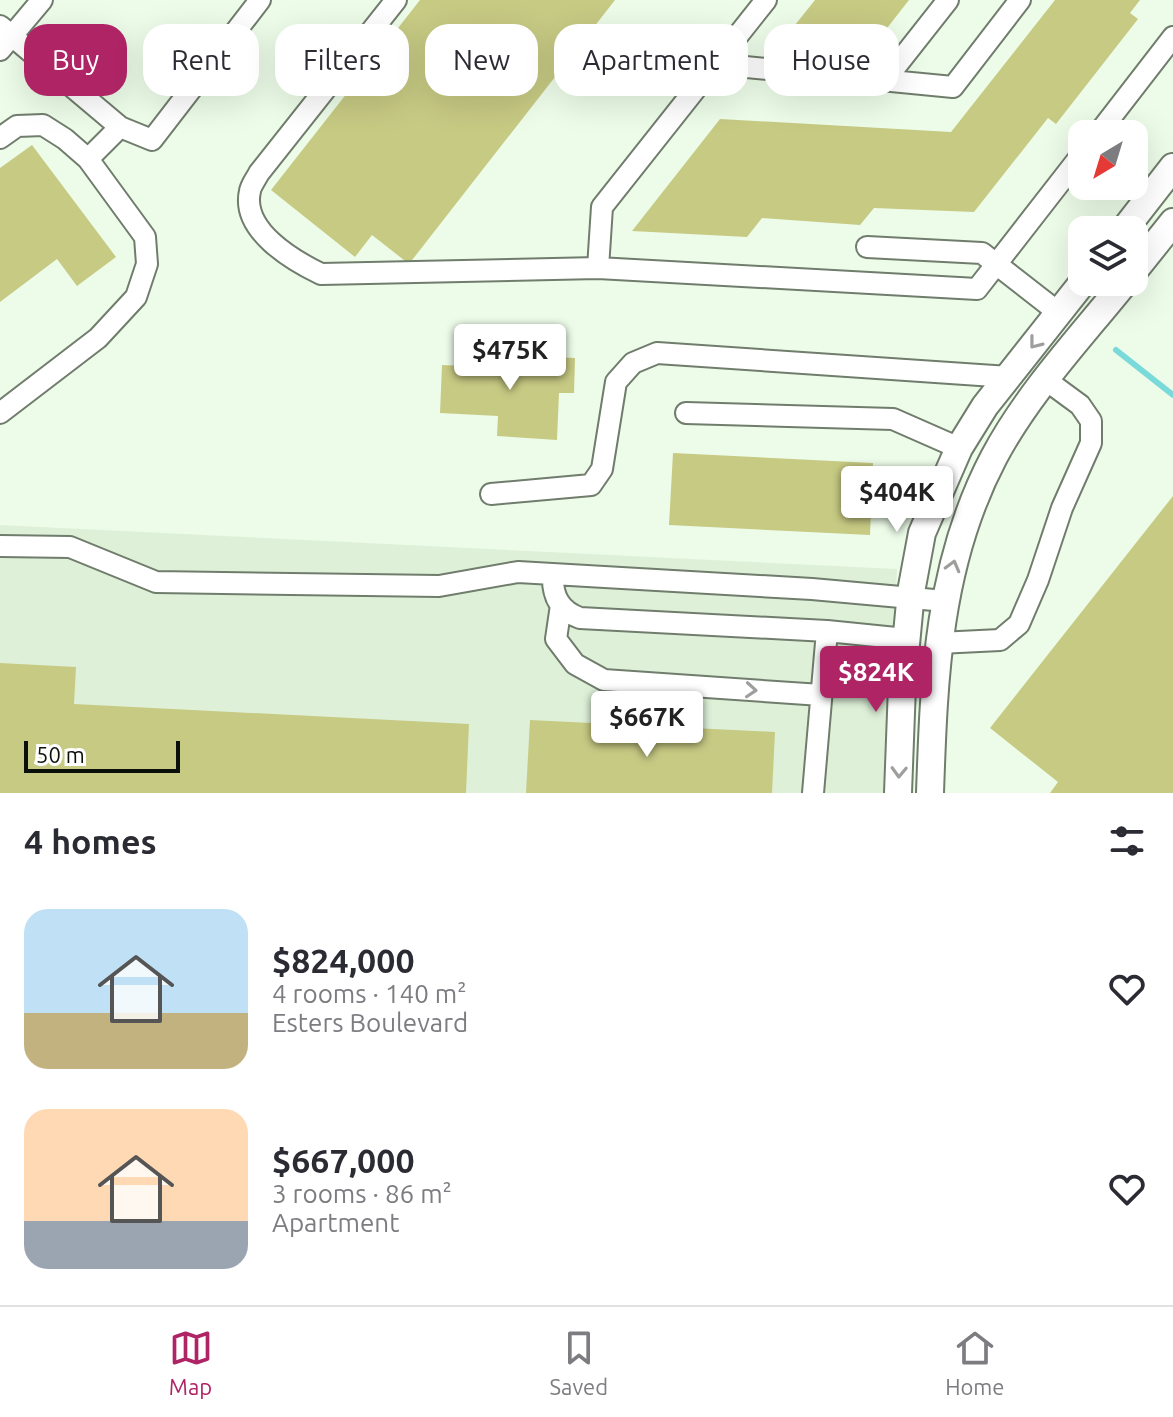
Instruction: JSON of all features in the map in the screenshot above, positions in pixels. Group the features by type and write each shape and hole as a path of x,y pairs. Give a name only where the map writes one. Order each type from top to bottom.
{"main road":[{"path":"1135,216 1173,167"},
{"path":"1148,253 1173,222"},
{"path":"898,793 906,639 922,533 959,448 985,406 1072,296"},
{"path":"930,793 934,679 945,601 960,540 976,496 995,455 1046,380 1114,296"},
{"path":"906,639 939,643"}],"street":[{"path":"42,0 5,37 120,127 152,140 260,0"},
{"path":"396,0 259,173 250,191 250,209 256,224 268,238 306,267 321,274 598,268 977,289 1068,172"},
{"path":"747,24 766,0"},
{"path":"899,62 948,0"},
{"path":"899,81 953,87 1020,0"},
{"path":"1109,120 1173,37"},
{"path":"598,268 602,207 690,96"},
{"path":"0,138 17,126 43,125 88,159 145,237 147,264 136,297 98,338 0,413"},
{"path":"88,159 120,127"},
{"path":"867,247 982,253 1059,313"},
{"path":"491,494 591,485 602,469 616,382 633,363 657,353 1009,377"},
{"path":"939,643 1000,640 1019,624 1038,580 1062,508 1091,443 1091,421 1080,405 1046,380"},
{"path":"686,413 893,419 959,448"},
{"path":"0,546 70,547 156,582 439,586 518,572 911,596 945,601"},
{"path":"553,575 552,589 561,605 568,613 580,618 827,631 906,639"},
{"path":"561,605 556,639 575,664 604,680 821,695"},
{"path":"813,793 827,631"}],"shaded area":[{"path":"0,525 897,569 888,793 0,793"}],"building":[{"path":"420,0 615,0 596,24 554,24 554,78 409,264 372,235 355,257 271,190 345,96 409,96 409,24 401,24"},
{"path":"815,0 909,0 890,24 796,24"},
{"path":"1055,0 1140,0 1130,13 1138,19 1056,124 1048,118 974,212 874,208 860,225 762,218 747,237 632,231 720,119 951,132"},
{"path":"32,145 116,257 77,286 57,259 0,302 0,168"},
{"path":"465,353 575,358 574,393 559,393 557,440 497,436 498,416 440,413 442,365 465,366"},
{"path":"673,453 873,463 870,535 669,525"},
{"path":"1173,496 1173,793 1050,793 1058,782 990,728"},
{"path":"0,663 76,667 74,704 469,724 466,793 0,793"},
{"path":"530,720 775,732 772,793 526,793"}],"waterway":[{"path":"1116,350 1173,395"}]}
